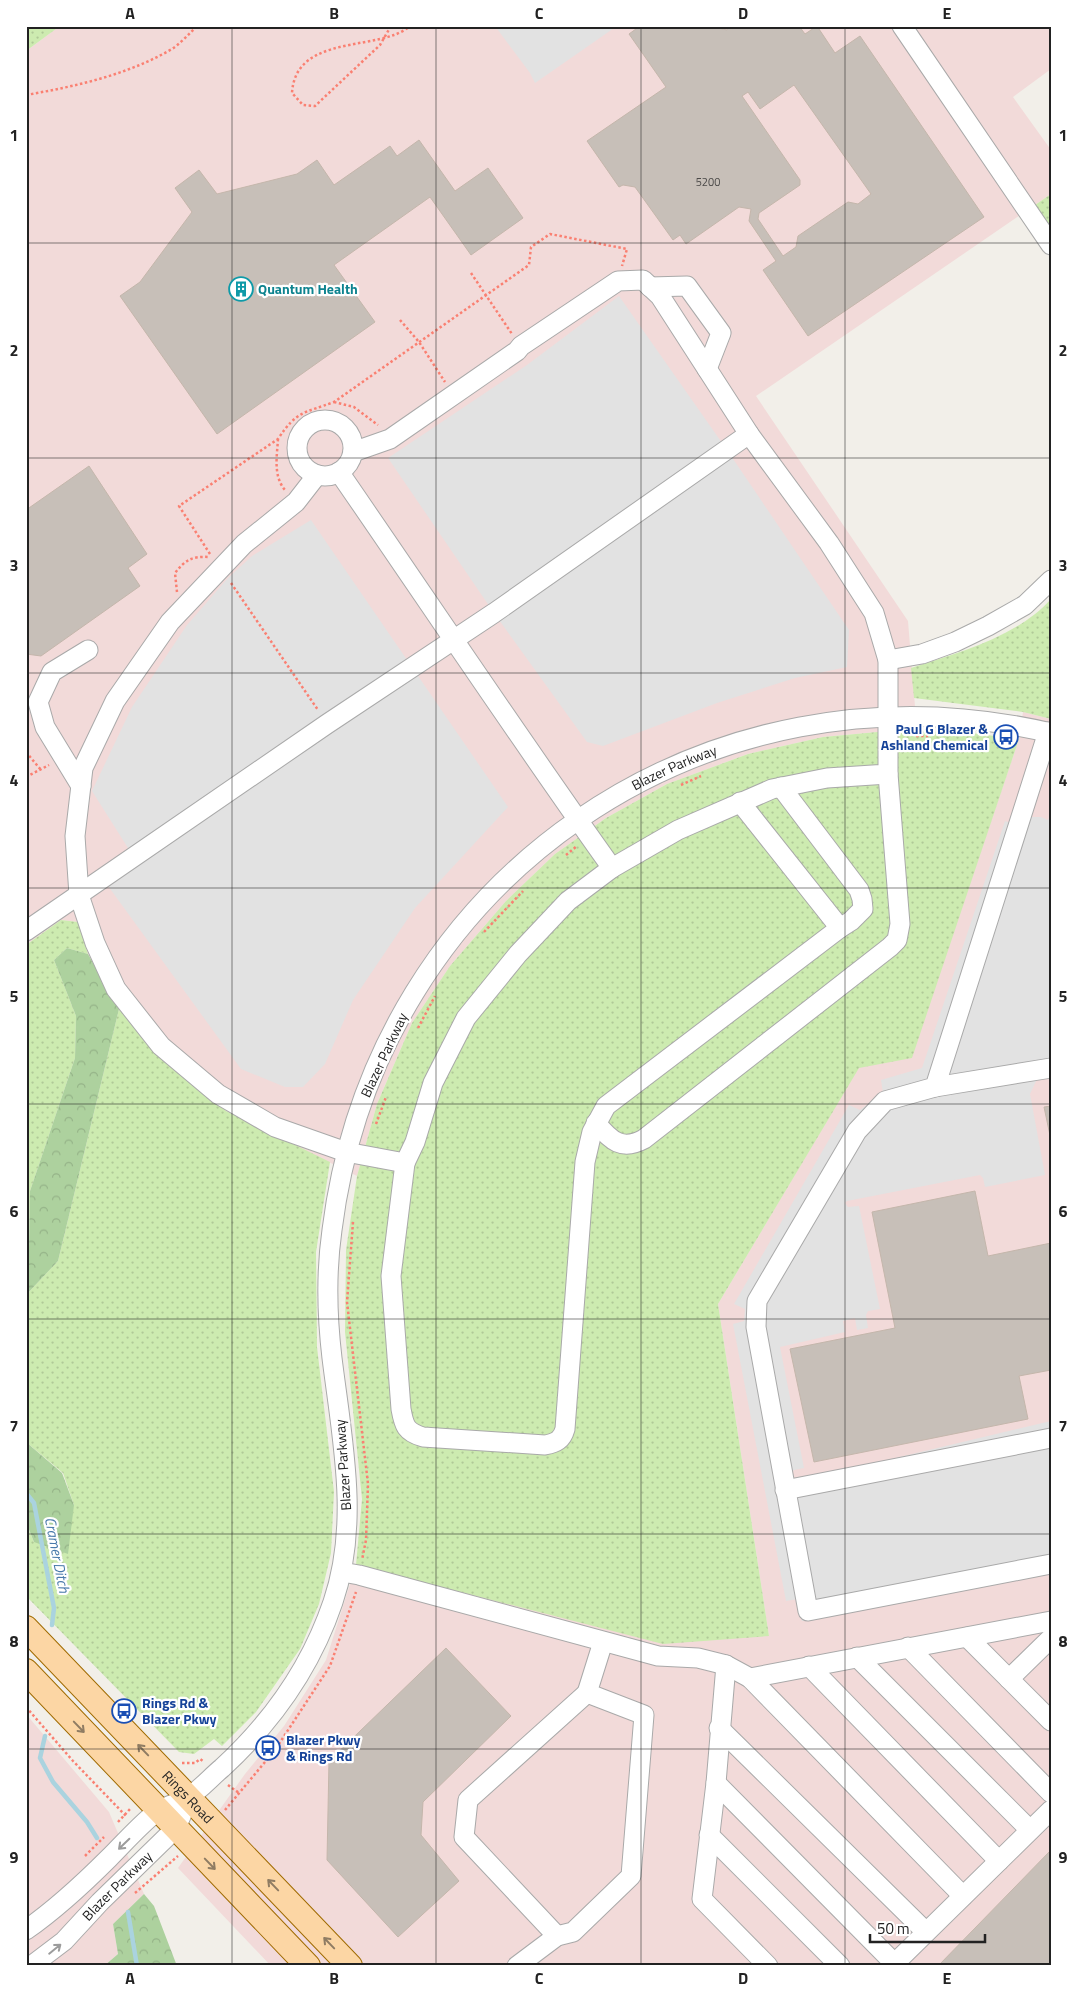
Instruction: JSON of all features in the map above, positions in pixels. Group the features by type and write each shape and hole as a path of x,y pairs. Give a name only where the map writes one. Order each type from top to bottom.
{"main road":[{"name":"Rings Road","path":"26,1628 350,1966"},
{"path":"26,1670 158,1810 176,1844 308,1966"}],"street":[{"path":"902,26 1051,245"},
{"path":"353,452 390,439 517,351 521,346 618,281 643,280 660,296 749,434 830,542 874,613 888,660 888,774 900,924 897,940 644,1139 632,1145 621,1144 608,1137 596,1123"},
{"path":"650,287 687,286 721,333 707,369"},
{"path":"325,420 334,421 343,426 349,434 353,452 350,462 338,472 326,476 317,475 303,465 297,448 298,440 308,425 325,420"},
{"path":"26,931 502,607 749,434"},
{"path":"338,472 612,868"},
{"path":"317,475 296,502 244,544 170,622 116,701 83,768 75,836 79,895 95,943 116,989 161,1046 218,1094 275,1127 346,1152 405,1163"},
{"path":"888,660 922,654 955,642 988,626 1025,605 1051,580"},
{"path":"81,786 45,727 38,702 52,672 88,650"},
{"name":"Blazer Parkway","path":"26,1930 82,1884 158,1810 189,1797 234,1757 256,1733 291,1690 317,1641 332,1606 351,1574 347,1487 329,1329 331,1235 346,1152 355,1121 376,1068 395,1025 430,968 469,917 495,889 534,853 578,820 621,792 678,764 738,742 784,730 850,718 920,715 955,717 1009,724 1050,732"},
{"path":"935,1087 1050,732"},
{"path":"781,787 859,890 863,909 851,921 606,1106 596,1123 585,1162 563,1436 556,1443 550,1444 422,1437 410,1434 405,1426 401,1409 391,1276 405,1163 415,1142 433,1083 466,1018 518,954 568,901 612,868 678,830 740,802 781,787 827,778 888,774"},
{"path":"740,802 840,928"},
{"path":"1051,1068 935,1087 885,1101 857,1131 757,1302 756,1327 808,1611 1051,1564"},
{"path":"786,1490 1051,1438"},
{"path":"351,1574 658,1656 698,1658 726,1665 750,1678 963,1896"},
{"path":"750,1678 1051,1621"},
{"path":"967,1637 1009,1679 1047,1708"},
{"path":"1009,1679 1051,1638"},
{"path":"557,1936 464,1836 468,1800 587,1693 603,1642"},
{"path":"908,1648 1051,1793"},
{"path":"857,1657 1030,1830"},
{"path":"726,1665 719,1728 716,1783 702,1899 768,1966"},
{"path":"809,1666 999,1861"},
{"path":"517,1966 557,1936 573,1932 630,1876 644,1714 587,1693"},
{"path":"719,1728 926,1932"},
{"path":"716,1783 894,1965 1051,1810"},
{"name":"Blazer Parkway","path":"31,1966 64,1941 100,1902 176,1844 189,1797"},
{"path":"709,1835 840,1966"}],"path":[{"path":"26,94 96,80 132,70 173,48 198,26"},
{"path":"391,26 384,38 380,45 315,106 303,106 292,93 292,81 302,66 312,56 329,49 384,38 395,35 411,26"},
{"path":"471,273 521,346"},
{"path":"400,320 419,342 453,395"},
{"path":"334,402 354,408 366,415 390,439"},
{"path":"278,439 276,464 281,484 296,502"},
{"path":"888,736 932,736"},
{"path":"26,752 41,770"},
{"path":"673,788 706,774"},
{"path":"560,859 590,837"},
{"path":"483,934 523,891"},
{"path":"416,1032 439,990"},
{"path":"367,1156 370,1139 386,1094"},
{"path":"212,1822 228,1807 275,1750 330,1666 354,1600 351,1574 366,1540 368,1484 348,1302 354,1215"},
{"path":"26,1707 73,1761 124,1815 140,1828"},
{"path":"134,1895 176,1844"}],"shaded area":[{"path":"60,26 1051,26 1051,69 1013,97 1051,150 1051,194 756,396 908,621 917,731 899,730 823,737 748,754 667,784 606,818 555,854 506,901 450,966 412,1023 377,1104 357,1176 226,1111 169,1066 119,1009 88,954 77,922 61,920 26,945 26,51"},
{"path":"495,26 617,26 535,83 530,73"},
{"path":"619,296 727,450 849,630 847,667 795,678 717,703 603,746 587,742 494,613 388,458 527,365"},
{"path":"311,520 508,807 415,908 353,1000 325,1064 303,1087 285,1087 241,1069 103,879 128,848 92,791 132,707 187,625 228,578 252,556"},
{"path":"1023,712 1051,719 1051,1966 271,1966 178,1868 245,1774 284,1726 326,1660 356,1565 769,1636 718,1304 859,1067 910,1058 1019,739"},
{"path":"1051,812 1051,1075 1038,1077 1030,1094 1045,1175 985,1187 983,1178 980,1175 847,1201 845,1203 848,1207 859,1206 880,1309 868,1311 866,1315 868,1328 857,1330 855,1318 843,1321 845,1332 780,1347 804,1468 794,1470 791,1474 795,1479 820,1476 1051,1421 1051,1571 802,1621 797,1607 801,1604 798,1599 786,1601 733,1324 744,1321 745,1309 734,1304 849,1105 860,1110 883,1093 881,1080 922,1068 1005,821 1013,824 1017,817 1041,817 1048,820"},
{"path":"26,1714 109,1812 144,1894 113,1924 118,1954 104,1966 26,1966"}],"green space":[{"path":"26,26 60,26 26,51"},
{"path":"1051,194 1051,227 1035,205"},
{"path":"1051,599 1051,719 1023,712 914,698 911,668 967,650 1004,634 1021,624"},
{"path":"899,730 971,733 1019,739 912,1058 859,1068 718,1304 769,1636 663,1644 356,1565 362,1499 345,1332 346,1250 357,1176 377,1104 412,1023 450,966 506,901 555,854 606,818 667,784 748,754 823,737"},
{"path":"61,920 78,922 88,954 67,948 54,960 76,1016 75,1058 30,1191 29,1248 26,1251 26,945"},
{"path":"67,948 88,954 119,1009 58,1261 26,1295 26,1251 29,1248 30,1191 75,1058 76,1016 54,960"},
{"path":"119,1009 169,1066 226,1111 330,1162 316,1252 317,1347 334,1492 331,1553 319,1604 300,1649 256,1712 222,1746 214,1739 194,1754 179,1752 26,1596 26,1522 34,1542 74,1505 63,1473 26,1442 26,1295 58,1261"},
{"path":"26,1442 62,1473 74,1505 68,1554 34,1542 26,1522"},
{"path":"144,1894 154,1906 177,1966 104,1966 118,1954 113,1924"}],"building":[{"path":"640,26 710,26 727,30 728,26 799,26 805,34 817,26 835,53 860,36 984,217 808,336 763,270 776,261 749,221 751,209 739,207 686,244 680,235 673,240 635,187 623,185 619,187 587,141 666,87 629,34","holes":["794,85 871,194 858,204 848,202 798,236 796,247 783,256 758,219 759,213 800,185 800,180 742,96 748,92 760,109"]},
{"name":"Quantum Health","path":"419,140 455,191 488,168 523,218 471,255 430,197 334,265 375,322 217,434 120,296 140,282 192,212 175,188 199,170 217,194 297,174 317,160 334,185 390,146 397,156"},
{"path":"89,466 147,554 128,568 140,586 41,656 26,654 26,510"},
{"path":"1051,1106 1051,1140 1044,1107"},
{"path":"975,1191 988,1256 1051,1243 1051,1370 1019,1376 1028,1419 814,1462 790,1349 895,1328 872,1212"},
{"path":"446,1648 511,1716 423,1802 421,1835 459,1881 398,1937 327,1860 329,1761"},
{"path":"1051,1850 1051,1966 938,1966"}],"waterway":[{"name":"Cramer Ditch","path":"26,1493 34,1503 54,1608 52,1625"},
{"name":"Cramer Ditch","path":"45,1736 40,1758 53,1782 87,1822 97,1838"},
{"name":"Cramer Ditch","path":"128,1912 137,1966"}],"place":[{"name":"Quantum Health","path":"241,289"},
{"name":"Paul G Blazer & Ashland Chemical","path":"1006,737"},
{"name":"Rings Rd & Blazer Pkwy","path":"124,1711"},
{"name":"Blazer Pkwy & Rings Rd","path":"268,1748"}]}
